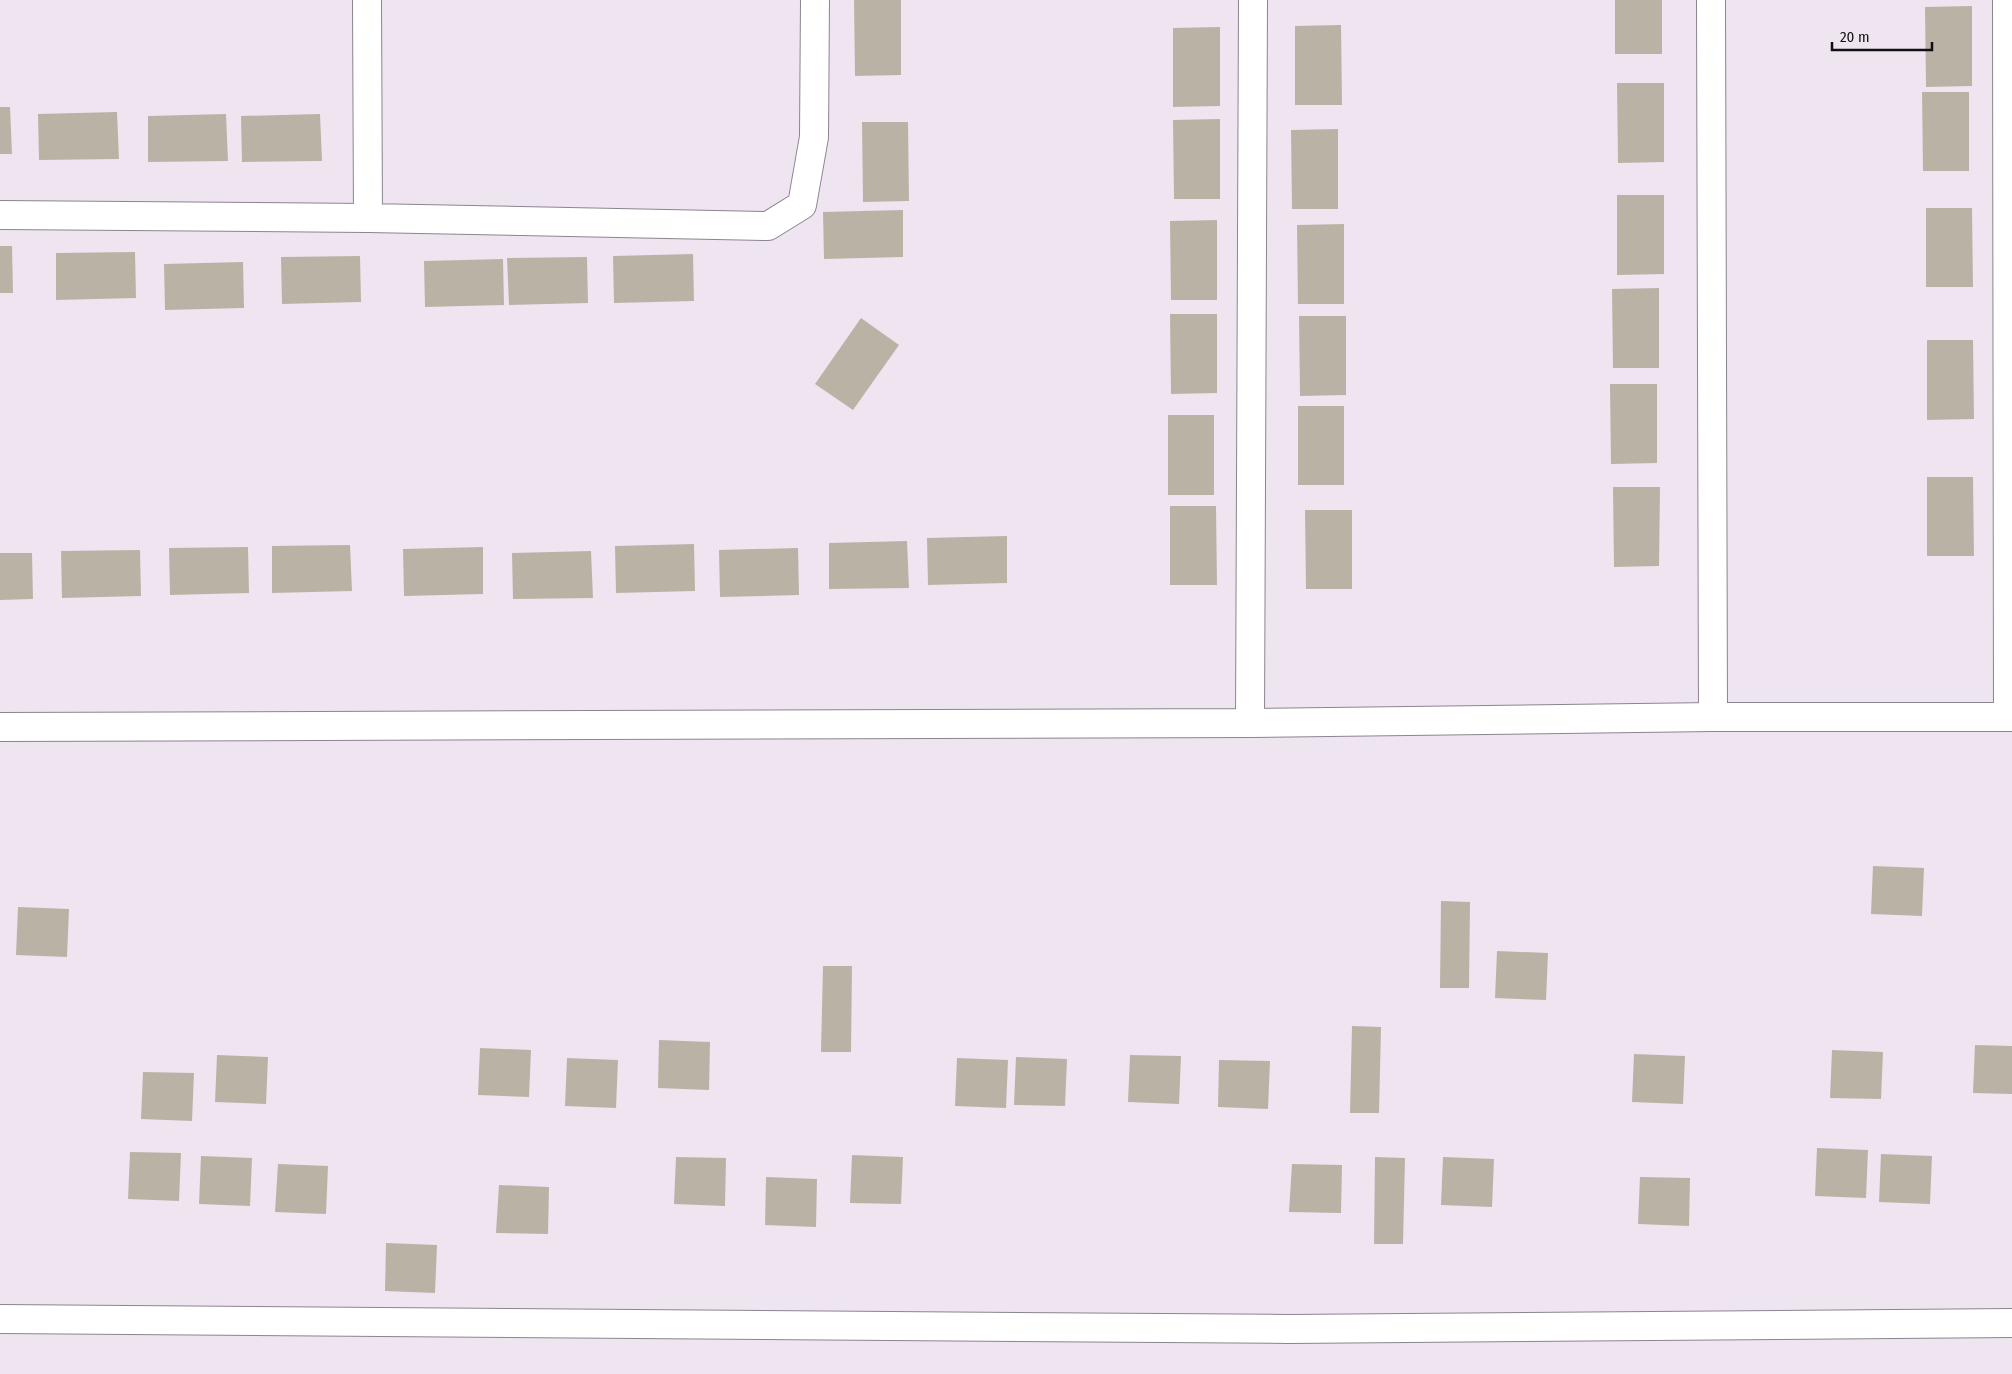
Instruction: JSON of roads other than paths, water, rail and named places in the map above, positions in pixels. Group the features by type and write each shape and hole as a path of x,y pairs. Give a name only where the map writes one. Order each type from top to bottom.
{"street":[{"path":"367,0 368,218"},
{"path":"0,215 368,218 768,226 802,205 814,137 815,0"},
{"path":"1250,722 1253,0"},
{"path":"1711,0 1713,717"},
{"path":"0,727 1250,722 2010,716 2007,0"},
{"path":"0,1319 1289,1329 2012,1323"}]}
